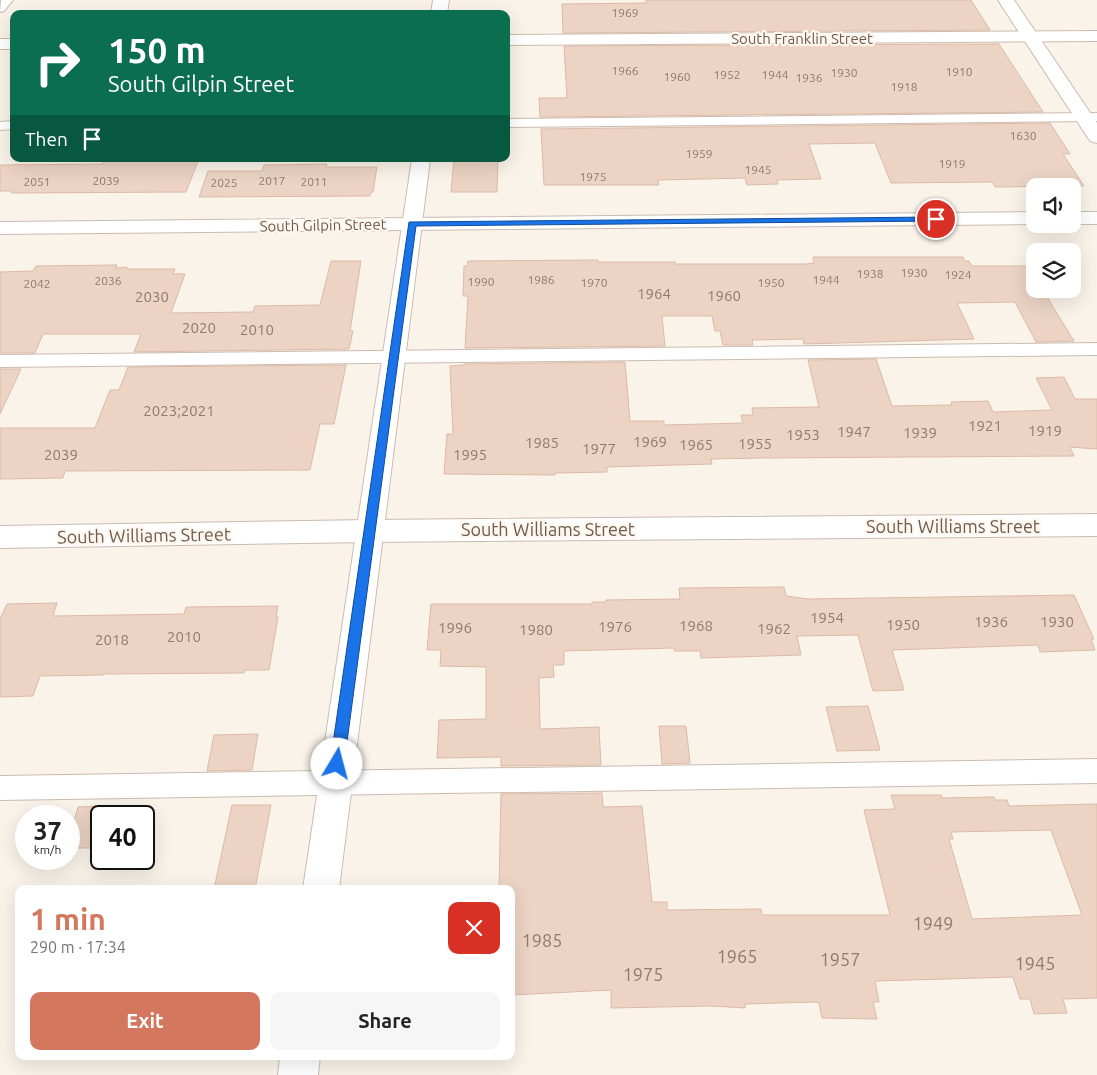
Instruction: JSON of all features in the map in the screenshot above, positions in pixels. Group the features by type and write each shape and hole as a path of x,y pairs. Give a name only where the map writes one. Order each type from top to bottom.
{"street":[{"path":"1006,0 1090,117 1097,137"},
{"name":"South Franklin Street","path":"510,40 1097,36"},
{"path":"321,885 392,357 421,162"},
{"name":"South Gilpin Street","path":"0,228 1026,218"},
{"path":"1081,218 1097,218"},
{"name":"South Williams Street","path":"0,537 369,531 1097,525"},
{"path":"298,1075 300,1060"}],"lane":[{"path":"0,9 7,0"},
{"path":"510,123 1090,117"},
{"path":"0,361 1097,349"},
{"path":"0,788 1097,771"}],"building":[{"path":"646,0 971,0 990,30 563,33 562,4 646,3"},
{"path":"999,44 1043,112 540,117 539,98 567,98 564,46"},
{"path":"1050,123 1070,154 1063,154 1079,178 1026,178 1026,187 995,187 992,182 891,183 875,143 809,144 821,179 777,180 778,184 747,185 745,178 658,180 659,185 544,185 541,129"},
{"path":"104,162 198,162 186,192 11,193 12,191 0,191 0,165 103,164"},
{"path":"454,162 498,162 497,192 451,192"},
{"path":"327,164 326,167 377,167 373,192 371,192 370,196 199,197 208,171 262,171 264,165"},
{"path":"813,257 963,257 972,266 1026,266 1026,298 1048,298 1074,341 1036,342 1015,302 957,303 974,339 804,344 803,339 752,340 753,345 723,345 720,331 715,331 712,316 662,316 665,346 465,348 468,296 463,296 464,266 467,266 468,261 598,260 598,262 675,262 675,264 814,263"},
{"path":"331,261 361,261 350,331 353,331 349,349 134,352 141,334 43,334 35,353 0,353 0,272 33,271 36,266 117,265 116,268 127,267 127,269 175,269 173,274 185,274 171,313 253,312 255,306 320,305"},
{"path":"876,359 892,406 952,405 951,402 988,401 993,412 1052,410 1036,378 1064,377 1075,399 1097,399 1097,449 1070,447 1074,456 711,459 712,464 607,467 607,472 555,473 555,475 444,474 447,434 453,434 450,366 464,364 625,362 630,421 664,421 664,425 743,423 741,415 753,415 752,408 819,407 808,360"},
{"path":"346,365 334,424 320,424 310,470 65,471 63,478 0,479 0,428 95,428 110,390 119,390 128,367"},
{"path":"0,369 21,369 0,414"},
{"path":"784,587 786,596 808,599 1074,595 1094,639 1091,639 1095,650 1040,652 1038,645 892,650 904,690 873,691 858,635 797,636 801,655 701,658 700,651 674,651 674,648 564,651 564,665 553,665 554,677 539,678 540,729 599,727 601,765 501,766 501,757 437,758 439,720 486,719 486,667 440,666 441,650 427,650 431,604 592,604 592,602 606,602 606,600 680,599 679,588"},
{"path":"57,603 53,616 184,614 186,607 278,606 276,617 278,617 269,670 245,670 244,673 40,676 33,696 0,697 0,619 7,604"},
{"path":"868,706 880,750 837,751 826,707"},
{"path":"659,726 686,726 690,763 662,764"},
{"path":"258,734 252,770 207,771 214,735"},
{"path":"602,793 603,807 642,806 652,902 667,902 667,910 761,909 762,915 890,915 864,810 895,809 891,795 941,795 942,798 994,797 995,800 1007,800 1009,806 1097,804 1097,998 1063,999 1067,1013 1034,1014 1030,999 1020,999 1013,977 875,981 879,1002 873,1002 877,1019 822,1018 819,1003 816,1002 745,1004 745,1008 711,1006 611,1008 611,990 515,995 515,885 499,885 501,794","holes":["1051,830 1082,915 972,919 949,839 953,839 951,832"]},
{"path":"232,805 271,805 256,885 215,885"},
{"path":"90,806 90,848 80,848 80,807"}],"route":[{"path":"337,764 392,357 412,224 936,219"}]}
